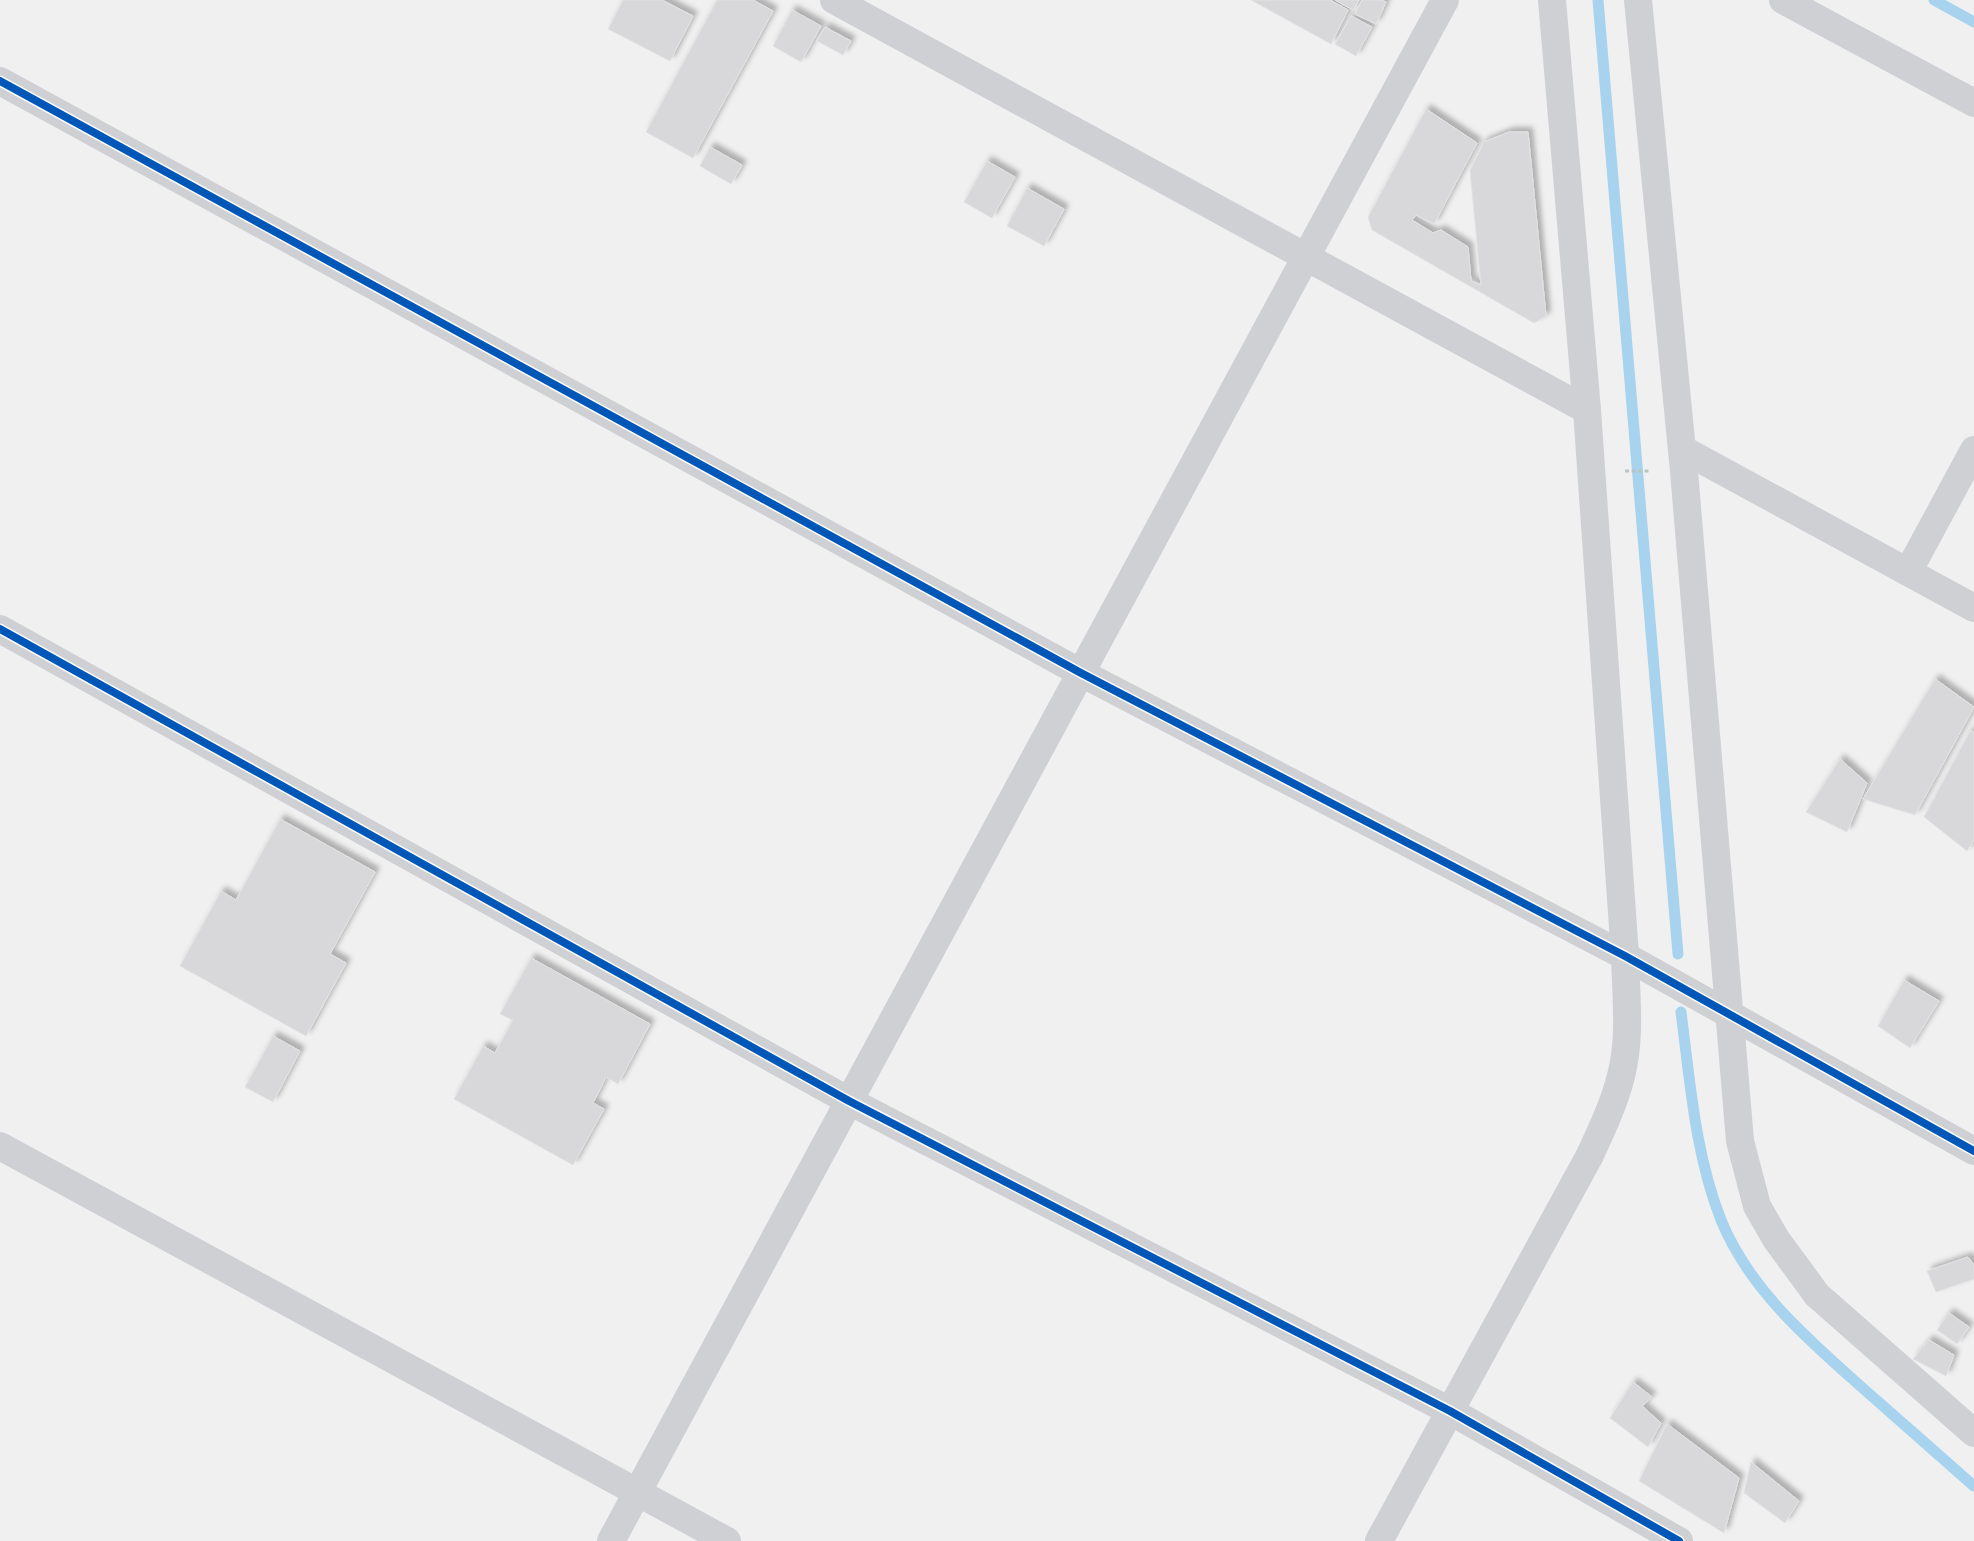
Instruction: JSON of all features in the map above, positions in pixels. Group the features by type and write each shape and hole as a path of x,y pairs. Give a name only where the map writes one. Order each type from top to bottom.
{"street":[{"path":"834,0 1587,410"},
{"path":"611,1541 1445,0"},
{"path":"1379,1541 1590,1155 1611,1109 1622,1075 1627,1036 1634,961 1552,0"},
{"path":"1638,0 1682,449 1727,1014 1740,1141 1757,1206 1776,1239 1817,1295 1974,1433"},
{"path":"1782,0 1974,103"},
{"path":"0,81 1081,673 1634,961 1974,1151"},
{"path":"1682,449 1974,608"},
{"path":"1908,572 1974,450"},
{"path":"0,629 849,1101 1450,1411 1679,1541"},
{"path":"0,1146 728,1541"}],"path":[{"path":"1616,471 1655,471"}],"building":[{"path":"623,0 662,0 693,16 670,61 608,29"},
{"path":"717,0 753,0 773,11 693,158 646,132"},
{"path":"1251,0 1330,0 1348,10 1331,44"},
{"path":"1335,0 1359,0 1353,10"},
{"path":"1362,0 1381,0 1386,2 1376,24 1355,14"},
{"path":"792,10 821,26 801,62 773,46"},
{"path":"1351,16 1372,27 1356,56 1335,44"},
{"path":"825,27 851,41 843,55 817,41"},
{"path":"1426,109 1477,143 1434,224 1416,215 1412,220 1433,233 1441,230 1468,247 1471,281 1481,285 1470,170 1484,142 1509,132 1528,132 1546,316 1534,323 1372,230 1368,217"},
{"path":"710,147 742,165 731,184 700,166"},
{"path":"987,161 1015,177 992,218 964,202"},
{"path":"1027,188 1064,209 1044,246 1007,226"},
{"path":"1935,679 1974,707 1915,815 1863,799"},
{"path":"1970,731 1974,732 1974,840 1967,851 1924,817"},
{"path":"1840,759 1867,783 1847,832 1806,812"},
{"path":"280,819 375,872 330,954 346,963 306,1036 180,966 221,891 236,900"},
{"path":"531,958 650,1024 618,1084 606,1077 593,1103 604,1109 573,1165 454,1099 483,1046 495,1053 513,1020 500,1014"},
{"path":"1904,980 1939,1001 1910,1048 1878,1026"},
{"path":"273,1036 300,1051 273,1102 245,1087"},
{"path":"1968,1257 1974,1265 1974,1279 1936,1292 1927,1271"},
{"path":"1949,1313 1969,1327 1957,1344 1937,1330"},
{"path":"1929,1340 1954,1355 1946,1376 1913,1359"},
{"path":"1633,1382 1652,1397 1642,1406 1661,1423 1648,1447 1610,1418"},
{"path":"1667,1424 1739,1478 1724,1533 1639,1481"},
{"path":"1751,1462 1799,1501 1785,1523 1744,1493"}],"waterway":[{"path":"1598,0 1678,954"},
{"path":"1934,0 1974,22"},
{"path":"1681,1012 1699,1143 1712,1195 1733,1246 1765,1292 1803,1334 1974,1486"}],"cycle path":[{"path":"0,81 1081,673 1625,956 1974,1151"},
{"path":"0,629 849,1101 1450,1411 1679,1541"}]}
